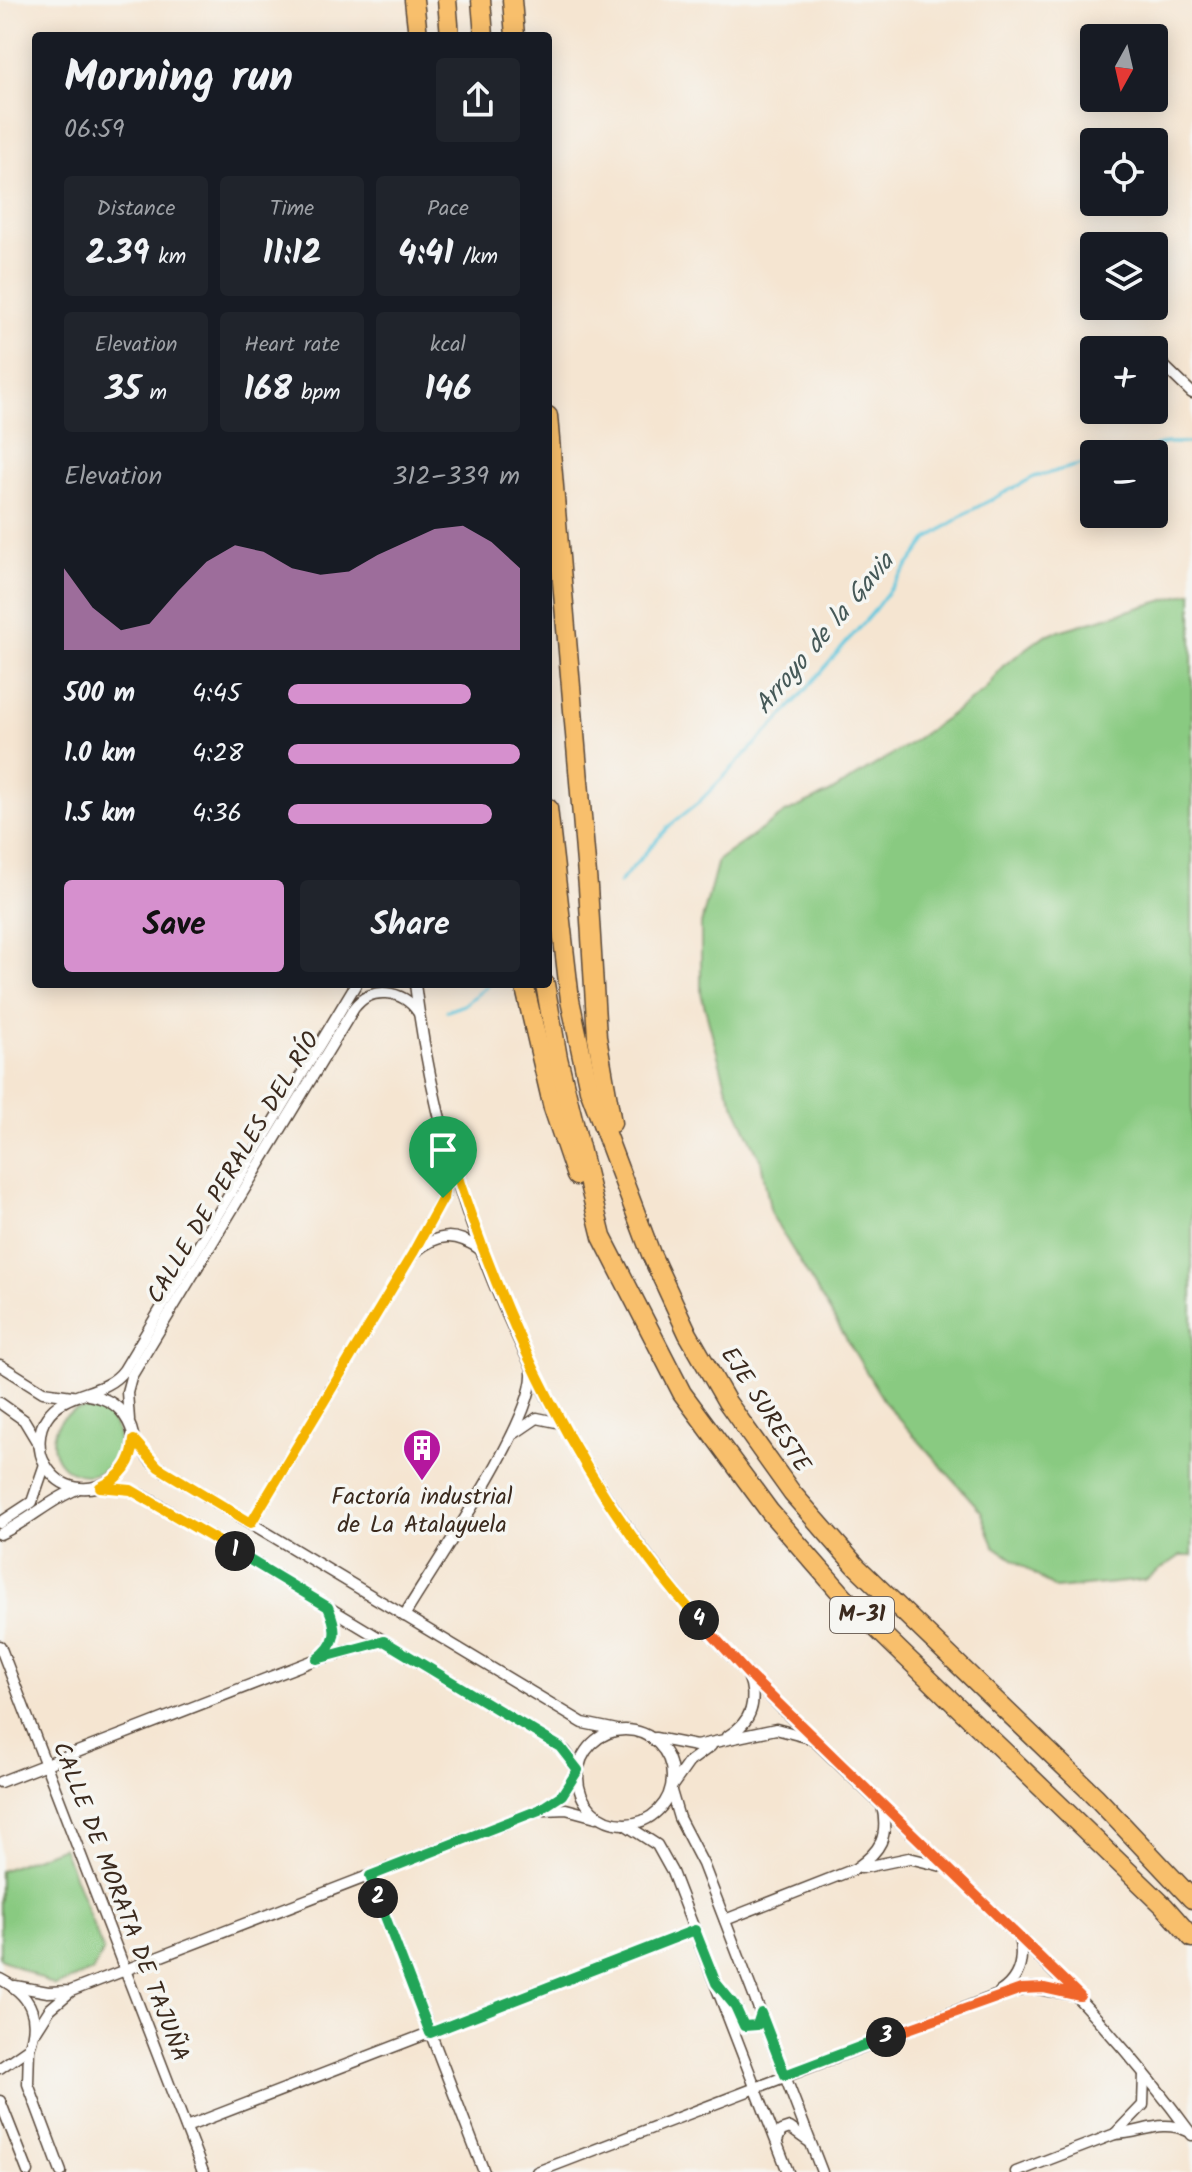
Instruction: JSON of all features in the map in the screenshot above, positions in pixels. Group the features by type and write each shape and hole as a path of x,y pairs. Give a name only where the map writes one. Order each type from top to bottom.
{"highway":[{"path":"414,0 418,32"},
{"path":"447,0 450,32"},
{"path":"481,0 484,32"},
{"path":"512,0 515,32"},
{"path":"552,462 586,855 597,1037 605,1094 635,1215"},
{"name":"EJE SURESTE","path":"552,843 570,1000 589,1089 635,1215 688,1334 727,1402 792,1493 857,1567 1095,1796 1192,1899"},
{"path":"525,988 553,1108 578,1184 602,1237"},
{"name":"M-31","path":"546,988 558,1058 602,1237 682,1393 770,1512 847,1600 1164,1906 1192,1938"}],"street":[{"path":"1168,370 1192,393"},
{"name":"CALLE DE PERALES DEL RÍO","path":"83,1396 114,1382 129,1362 354,988"},
{"path":"416,988 450,1153 481,1250 532,1368 611,1508 686,1606 747,1673 1080,1996 1144,2071 1191,2133"},
{"name":"CALLE DE PERALES DEL RÍO","path":"129,1422 127,1392 131,1377 354,1008 367,996 390,993 413,1004 420,1015"},
{"path":"251,1523 443,1198 450,1153"},
{"path":"413,1253 434,1238 449,1235 481,1250"},
{"path":"0,1365 43,1392 111,1402 129,1422 134,1440 158,1467 583,1723 690,1746 776,1729 817,1741"},
{"path":"404,1616 513,1434 532,1394 532,1368"},
{"path":"40,1448 47,1417 65,1401 83,1396"},
{"path":"0,1403 24,1420 45,1464 59,1480 79,1489"},
{"path":"513,1434 537,1418 561,1423"},
{"path":"100,1487 111,1482 128,1465 134,1440"},
{"path":"0,1523 32,1502 45,1464"},
{"path":"0,1534 28,1520 61,1495 100,1487 131,1490 560,1747 578,1772 583,1799 604,1819"},
{"path":"317,1659 332,1645 336,1634 328,1607"},
{"path":"0,1782 317,1659 384,1641"},
{"name":"CALLE DE MORATA DE TAJUÑA","path":"0,1646 203,2172"},
{"path":"626,1825 655,1815 689,1762 740,1728 751,1712 753,1695 747,1673"},
{"path":"0,1979 15,1986 48,1992 71,1991 539,1810 562,1795 594,1742 617,1730"},
{"path":"649,1736 669,1761 671,1789 679,1818 703,1864 822,2172"},
{"path":"855,1869 872,1858 882,1844 886,1828 882,1804"},
{"path":"539,1810 566,1809 626,1825 657,1845 672,1872 788,2172"},
{"path":"725,1920 855,1869 909,1858 951,1869"},
{"path":"370,1876 484,2172"},
{"path":"186,2127 695,1930"},
{"path":"995,1996 1018,1972 1022,1954 1019,1935"},
{"path":"716,1983 735,2006 744,2026 757,2025 761,2013"},
{"path":"15,1986 32,2007 35,2032"},
{"path":"537,2172 995,1996 1032,1988 1080,1996"},
{"path":"61,2172 28,2084 29,2048 50,2009 71,1991"},
{"path":"0,2068 29,2048"},
{"path":"1115,2134 1143,2105 1144,2071"},
{"path":"0,2101 28,2172"},
{"path":"1016,2172 1115,2134 1129,2134 1159,2124 1191,2133"},
{"path":"777,2141 781,2131 790,2128 812,2146"}],"green space":[{"path":"1192,592 1192,1556 1180,1556 1145,1580 1056,1589 994,1546 981,1511 885,1403 771,1214 761,1161 727,1089 701,993 701,924 718,860 785,813 829,793 909,744 984,691 1003,666 1045,635"},
{"path":"79,1409 93,1409 105,1414 114,1423 119,1442 117,1455 110,1466 93,1475 79,1475 67,1470 58,1461 53,1449 53,1435 58,1423 67,1414"},
{"path":"63,1847 103,1951 93,1971 55,1986 0,1958 0,1871"}],"waterway":[{"name":"Arroyo de la Gavia","path":"1168,443 1192,443"},
{"name":"Arroyo de la Gavia","path":"619,883 668,827 698,803 782,717 872,613 928,539 968,512 1034,477 1080,465"},
{"name":"Arroyo de la Gavia","path":"447,1011 464,1005 485,988"}],"place":[{"name":"Factoría industrial de La Atalayuela","path":"422,1482"}],"route":[{"path":"450,1153 481,1250 532,1368 611,1508 686,1606 747,1673 1080,1996 1044,1988 1021,1989 785,2075 761,2013 757,2025 750,2028 744,2026 735,2006 716,1983 695,1930 430,2033 370,1876 539,1810 562,1795 578,1770 560,1747 384,1641 359,1646 328,1659 317,1659 332,1645 336,1634 328,1607 147,1498 131,1490 100,1487 111,1482 128,1465 134,1440 158,1467 251,1523 443,1198 450,1153"}]}
